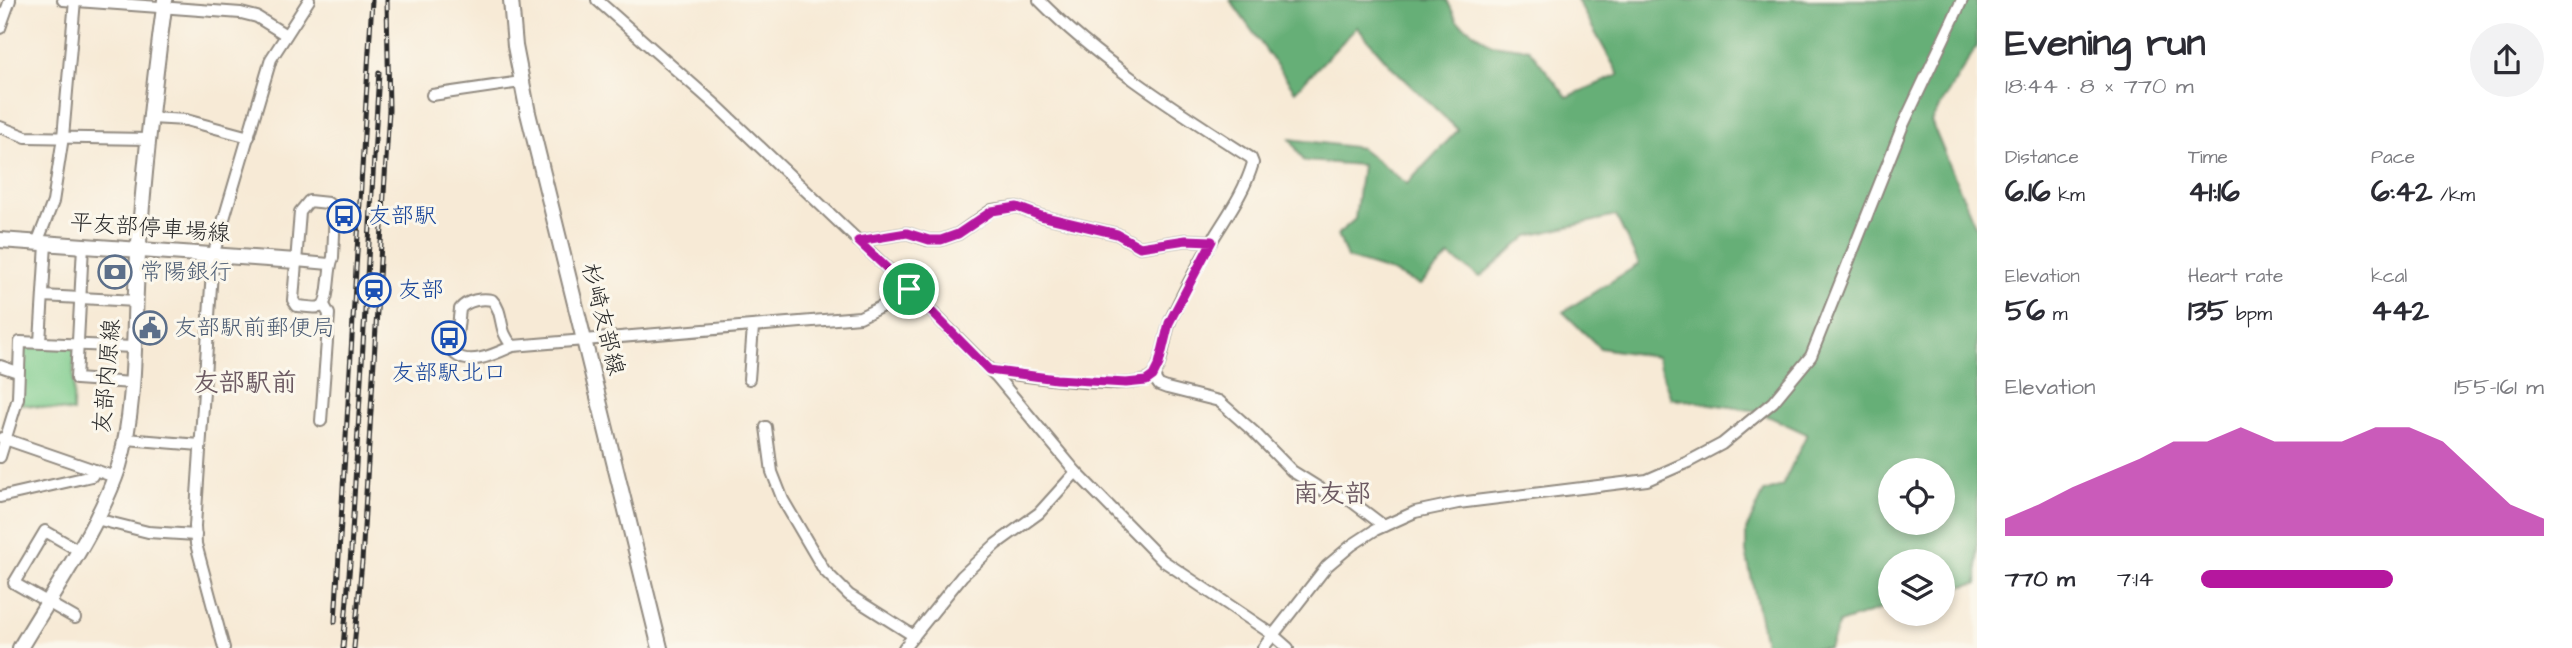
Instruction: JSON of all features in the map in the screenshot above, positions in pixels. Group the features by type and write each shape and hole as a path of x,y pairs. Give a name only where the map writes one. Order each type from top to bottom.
{"main road":[{"name":"杉崎友部線","path":"511,0 521,82 660,648"},
{"name":"友部内原線","path":"20,648 96,519 115,477 126,439 132,383 139,250 165,4"},
{"name":"平友部停車場線","path":"0,240 296,261"}],"street":[{"path":"0,28 10,0"},
{"path":"63,0 165,4 230,12 257,17 286,35"},
{"path":"230,12 232,0"},
{"path":"224,648 196,536 213,256 271,59 309,0"},
{"path":"597,0 717,106 909,289 989,370 1076,472 1162,560 1272,634 1288,648"},
{"path":"989,370 1056,379 1126,383 1146,381 1153,376 1159,364 1169,323 1212,241 1241,195 1253,163 1251,158 1067,29 1039,0"},
{"path":"1263,648 1327,566 1352,545 1384,526 1415,512 1458,503 1647,480 1722,444 1761,413 1811,356 1903,125 1962,0"},
{"path":"40,342 43,296 41,243 53,202 63,137 75,1"},
{"path":"432,95 521,82"},
{"path":"151,118 186,120 249,137"},
{"path":"0,127 26,137 149,139"},
{"path":"309,201 328,202 334,207 336,214 333,258 329,264 327,300 324,305 319,307 294,304 296,261 301,208 309,201"},
{"path":"858,241 907,233 929,240 941,240 958,234 992,211 1017,207 1041,216 1117,234 1140,247 1186,240 1212,241"},
{"path":"83,246 76,379 132,383"},
{"path":"296,261 329,264"},
{"path":"498,353 503,336 497,306 492,300 464,304 460,309 454,354 468,360 498,353 513,346 860,317 893,301 909,289"},
{"path":"43,296 135,301"},
{"path":"321,421 329,314 324,305"},
{"path":"750,379 753,327"},
{"path":"503,336 513,346"},
{"path":"0,457 3,438 18,398 20,342 133,347"},
{"path":"0,366 18,372"},
{"path":"1153,376 1158,385 1219,401 1292,471 1324,491 1351,501 1384,526"},
{"path":"1761,413 1773,416"},
{"path":"766,427 772,472 783,500 824,570 849,595 914,636"},
{"path":"3,438 115,477"},
{"path":"126,439 200,444"},
{"path":"0,497 92,476 95,471"},
{"path":"904,648 962,576 996,544 1039,513 1076,472"},
{"path":"96,519 148,532 196,536"},
{"path":"75,618 14,583 45,531 78,550"}],"green space":[{"path":"1230,0 1447,0 1457,21 1491,44 1529,49 1567,97 1619,75 1577,0 1977,0 1977,46 1931,121 1977,230 1977,584 1955,587 1955,549 1878,549 1878,610 1839,623 1829,648 1766,648 1746,552 1746,530 1764,492 1782,486 1807,434 1757,411 1671,398 1656,357 1600,348 1563,312 1639,264 1616,216 1528,236 1480,277 1449,256 1420,285 1392,272 1347,258 1338,234 1355,219 1362,165 1304,161 1290,139 1361,148 1407,184 1458,130 1391,66 1357,27 1295,91"},
{"path":"24,346 74,347 73,412 21,404"}],"railway":[{"path":"335,622 372,0"},
{"path":"354,648 362,561 389,110 387,0"},
{"path":"343,648 379,72"}],"place":[{"name":"友部駅","path":"344,216"},
{"name":"常陽銀行","path":"115,272"},
{"name":"友部","path":"374,290"},
{"name":"友部駅前郵便局","path":"150,328"},
{"name":"友部駅北口","path":"449,338"}],"district":[{"name":"友部駅前","path":"245,383"},
{"name":"南友部","path":"1332,494"}],"route":[{"path":"1017,207 1041,216 1117,234 1140,247 1159,242 1212,241 1169,323 1159,364 1153,376 1146,381 1094,382 989,370 909,289 858,241 907,233 929,240 941,240 958,234 992,211 1017,207"}]}
